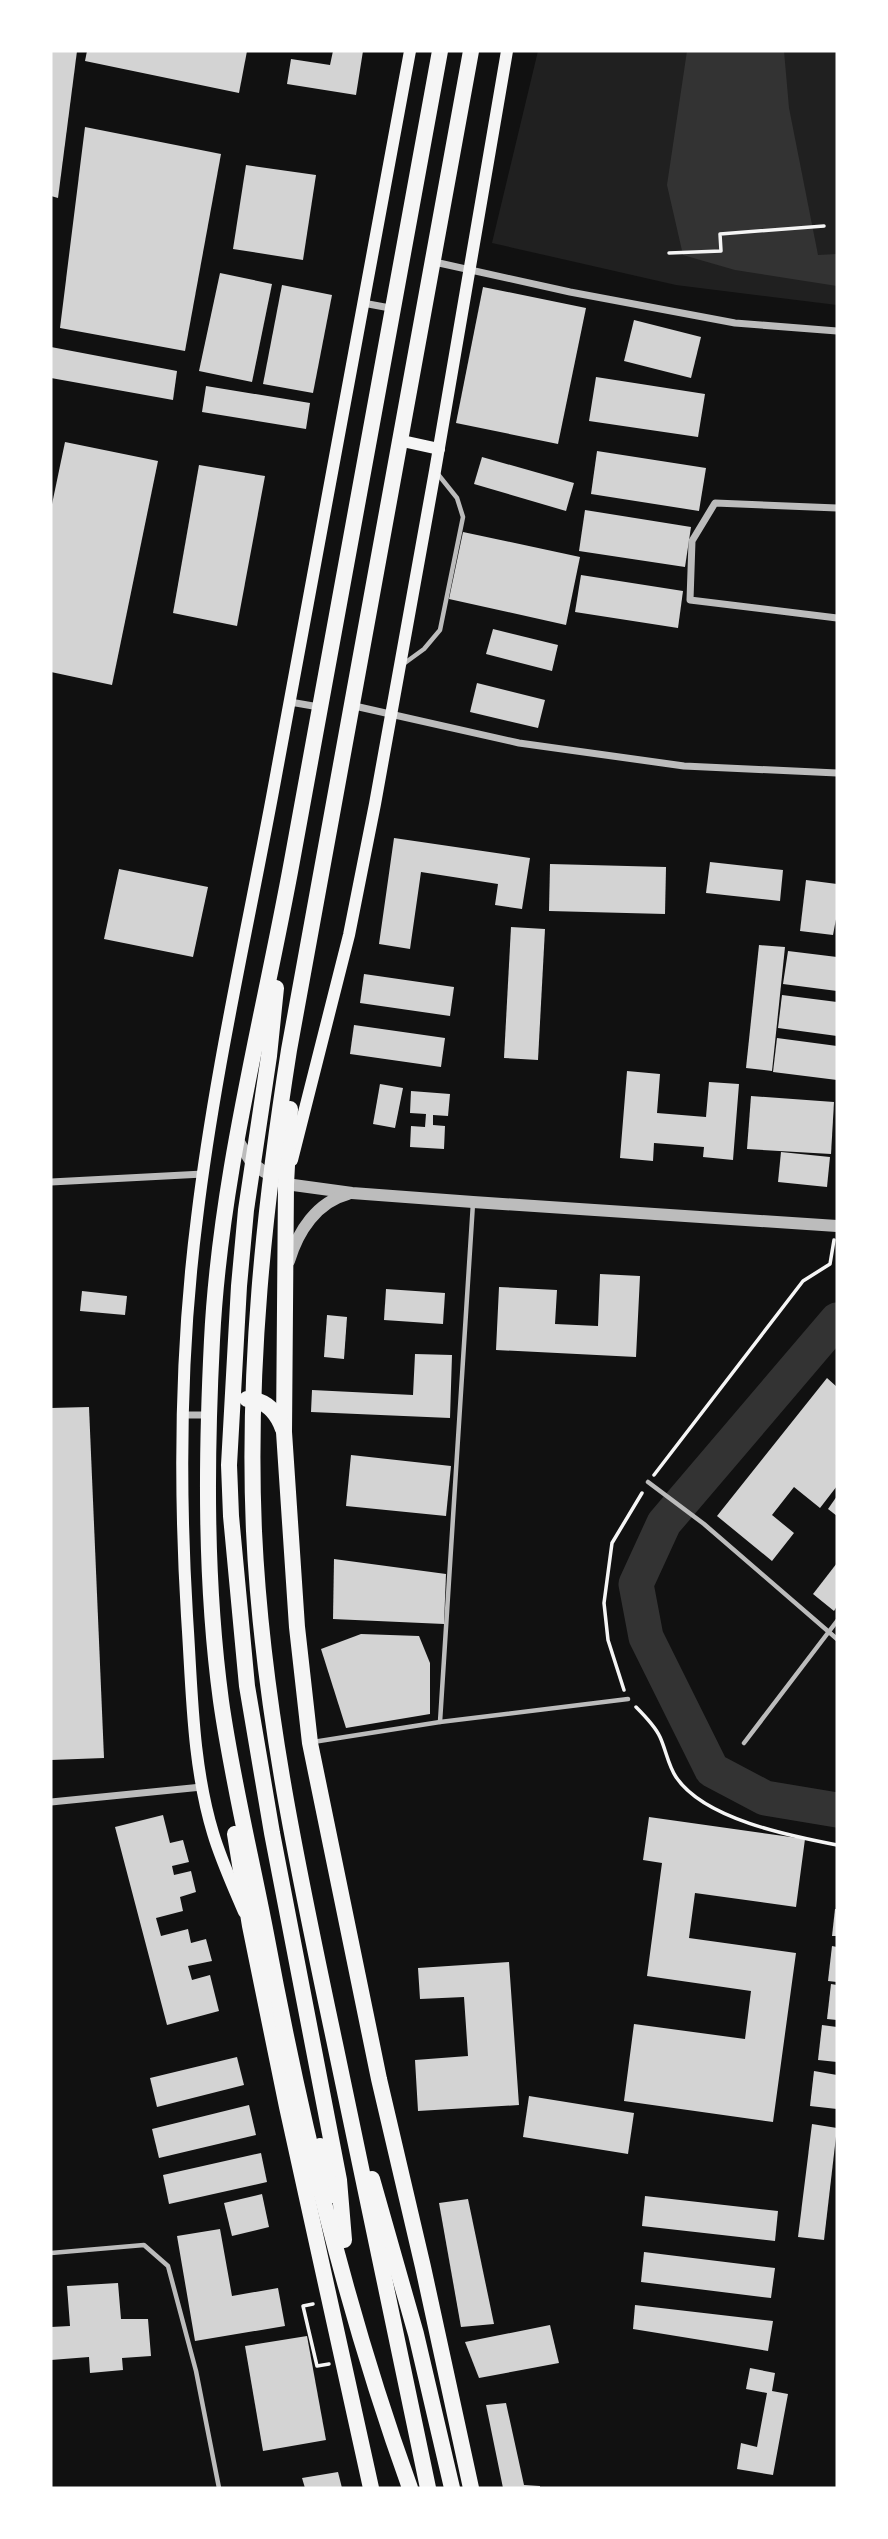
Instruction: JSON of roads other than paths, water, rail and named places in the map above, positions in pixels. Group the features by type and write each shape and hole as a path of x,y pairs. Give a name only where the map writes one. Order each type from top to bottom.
{"highway":[{"path":"235,1133 282,906 438,51"},
{"path":"410,2488 373,2380 319,2188 237,1797 221,1703 209,1556 211,1373 215,1292 231,1171 284,906 438,51"},
{"path":"471,2488 424,2266 379,2079 310,1743 296,1627 284,1432 287,1270 285,1184 290,1102 297,1050 439,263 474,51"},
{"path":"428,2488 283,1789 258,1596 254,1528 254,1432 259,1284 272,1165 289,1050 474,51"},
{"path":"284,906 269,1056 246,1210 229,1465 247,1686 289,1922 340,2180 344,2240"},
{"path":"284,1432 278,1417 257,1399 228,1400 219,1403 206,1415 207,1566 216,1686 230,1802 250,1926 371,2488"},
{"path":"216,1686 259,1860 313,2115 344,2240 398,2488"},
{"path":"347,2099 396,2259 452,2488"}],"main road":[{"path":"250,1926 220,1855 202,1787 195,1722 184,1564 182,1415 190,1283 202,1174 410,51"},
{"path":"285,1184 315,1076 349,935 439,449 507,51"},
{"path":"407,442 439,449"}],"street":[{"path":"439,263 570,292 735,323 837,331"},
{"path":"363,303 390,307"},
{"path":"837,508 715,503 692,541 690,600 837,618"},
{"path":"290,702 319,706"},
{"path":"359,707 519,743 684,766 837,773"},
{"path":"235,1133 238,1143 251,1162 285,1184 352,1193 837,1226"},
{"path":"51,1182 202,1174"},
{"path":"287,1270 294,1244 303,1228 335,1197 352,1193"},
{"path":"182,1415 206,1415"},
{"path":"51,1802 202,1787"}],"lane":[{"path":"399,668 424,649 440,629 463,517 457,498 435,471"},
{"path":"440,1722 473,1202"},
{"path":"649,1482 705,1524 837,1639"},
{"path":"744,1743 837,1621"},
{"path":"310,1743 440,1722 628,1699"},
{"path":"51,2253 144,2245 168,2266 196,2371 219,2488"}],"waterway":[{"path":"837,1320 664,1523 636,1584 646,1637 712,1770 765,1798 837,1810"}]}
